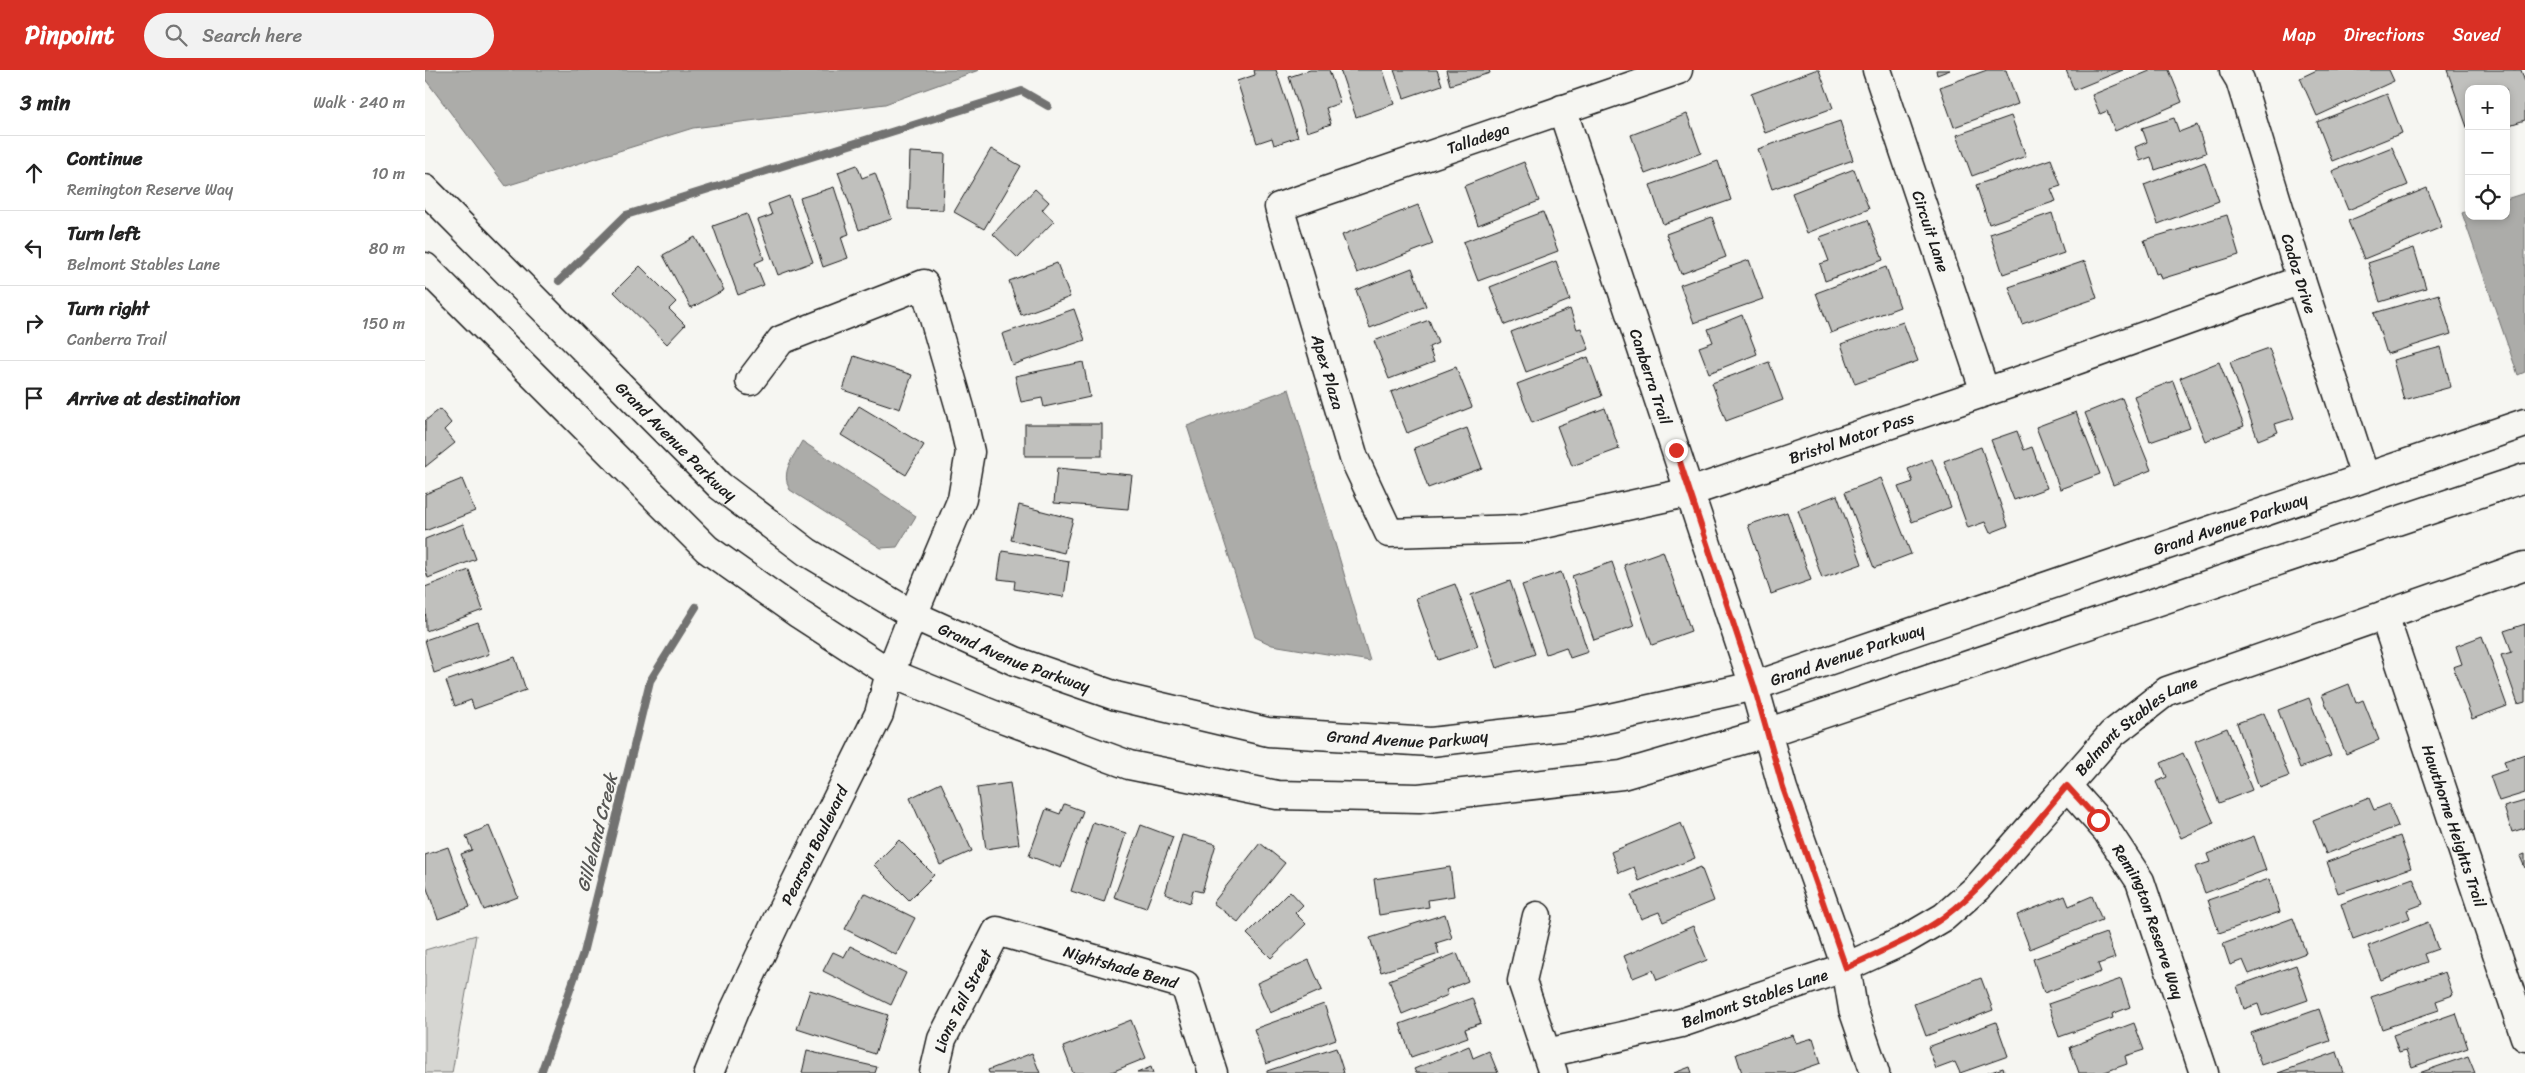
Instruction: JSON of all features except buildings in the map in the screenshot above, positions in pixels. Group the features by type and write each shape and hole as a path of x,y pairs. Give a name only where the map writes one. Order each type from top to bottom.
{"street":[{"name":"Talladega","path":"1279,207 1678,70"},
{"name":"Circuit Lane","path":"1877,70 1985,392"},
{"name":"Cadoz Drive","path":"2234,70 2240,80 2301,280 2365,477"},
{"name":"Canberra Trail","path":"1561,109 1691,492 1754,686 1783,788 1846,968 1853,1009 1875,1073"},
{"name":"Grand Avenue Parkway","path":"425,189 720,486 807,552 913,615 1015,661 1116,696 1268,732 1431,742 1578,725 1754,686 2525,423"},
{"name":"Apex Plaza","path":"1279,207 1354,458 1389,532"},
{"path":"425,267 707,549 799,614 890,673 994,715 1129,765 1277,795 1419,798 1622,775 1766,733 2525,478"},
{"name":"Bristol Motor Pass","path":"1389,532 1521,529 1691,492 1985,392 2301,280"},
{"name":"Pearson Boulevard","path":"709,1073 734,1011 777,920 879,714 890,673 963,499 969,452 960,408 924,284 781,340 750,381"},
{"name":"Belmont Stables Lane","path":"1550,1063 1681,1023 1846,968 1903,941 1944,917 1977,888 2112,734 2167,691 2525,566"},
{"name":"Hawthorne Heights Trail","path":"2384,615 2525,1037"},
{"name":"Remington Reserve Way","path":"2067,786 2107,831 2140,880 2205,1073"},
{"path":"1537,916 1523,981 1550,1063"},
{"name":"Lions Tail Street","path":"934,1073 942,1039 997,931"},
{"name":"Nightshade Bend","path":"997,931 1185,985 1213,1073"}],"shaded area":[{"path":"425,70 979,70 885,104 693,128 506,186 425,79"},
{"path":"2525,193 2525,372 2518,375 2462,213 2465,212 2465,220 2510,220 2510,198"},
{"path":"1289,389 1370,661 1272,645 1255,637 1187,426"},
{"path":"802,441 916,516 897,547 881,548 790,490 786,477 787,471"},
{"path":"476,935 452,1073 425,1073 425,950"}],"waterway":[{"path":"559,281 626,215 1022,91 1048,106"},
{"name":"Gilleland Creek","path":"541,1073 583,953 650,681 696,607"}],"route":[{"path":"1676,450 1754,686 1783,788 1831,930 1846,968 1903,941 1944,917 1977,888 2067,786 2098,820"}]}
